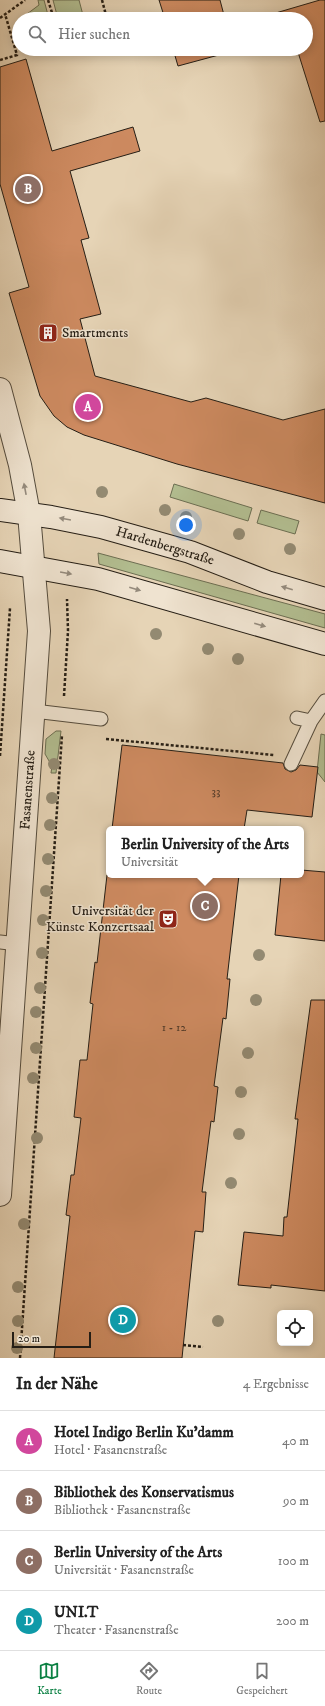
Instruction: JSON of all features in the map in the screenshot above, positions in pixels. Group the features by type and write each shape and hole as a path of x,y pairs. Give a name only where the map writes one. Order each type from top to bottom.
{"street":[{"name":"Fasanenstraße","path":"0,389 18,453 30,514 39,631 34,711 9,943 0,1195"},
{"name":"Hardenbergstraße","path":"0,510 83,523 190,552 267,582 325,599"},
{"path":"0,561 98,578 325,644"}],"lane":[{"path":"293,760 311,721 325,701"},
{"path":"34,711 101,719"},
{"path":"297,718 311,721"}],"path":[{"path":"0,18 25,0"},
{"path":"48,0 52,12"},
{"path":"102,0 105,12"},
{"path":"5,14 12,38"},
{"path":"0,60 14,56"},
{"path":"0,756 10,614"},
{"path":"20,1358 68,630"},
{"path":"105,739 293,760"},
{"path":"183,1345 203,1347"}],"green space":[{"path":"38,0 44,0 47,12 30,12 39,5"},
{"path":"53,0 79,0 82,12 56,12"},
{"path":"174,484 252,508 248,521 170,497"},
{"path":"261,510 299,521 295,534 257,523"},
{"path":"98,553 325,614 325,628 99,564"},
{"path":"56,731 61,731 56,773 51,773 52,766 45,754 46,739"},
{"path":"321,734 325,735 325,782 317,772"}],"building":[{"path":"159,0 220,0 223,12 163,12"},
{"path":"320,0 325,0 325,121 320,122 299,56 313,56 313,12 279,12"},
{"path":"175,56 215,56 178,66"},
{"path":"26,59 52,151 133,127 140,151 70,171 89,238 81,240 101,314 80,319 95,376 191,402 206,398 283,420 325,409 325,503 177,464 84,435 67,427 54,416 40,396 9,293 29,287 0,184 0,67"},
{"path":"122,745 283,763 285,769 291,772 296,770 300,765 318,767 312,817 247,810 244,826 112,826"},
{"path":"304,870 325,872 325,941 275,935 281,878 304,878"},
{"path":"107,878 239,878 227,979 230,979 226,1019 223,1018 214,1086 218,1087 214,1122 211,1121 202,1192 206,1192 203,1232 195,1231 182,1358 54,1358 70,1216 66,1215 71,1175 74,1175 81,1118 74,1117 80,1060 87,1060 93,1004 90,1003 95,962 97,963"},
{"path":"311,1000 325,1000 325,1291 271,1285 271,1288 238,1285 244,1232 283,1236 284,1217 287,1217 298,1119 295,1119"}],"place":[{"name":"Bibliothek des Konservatismus","path":"28,189"},
{"name":"Smartments","path":"48,333"},
{"name":"Hotel Indigo Berlin Ku'damm","path":"88,407"},
{"name":"Berlin University of the Arts","path":"205,906"},
{"name":"Universität der Künste Konzertsaal","path":"168,919"},
{"name":"UNI.T","path":"123,1320"}]}
